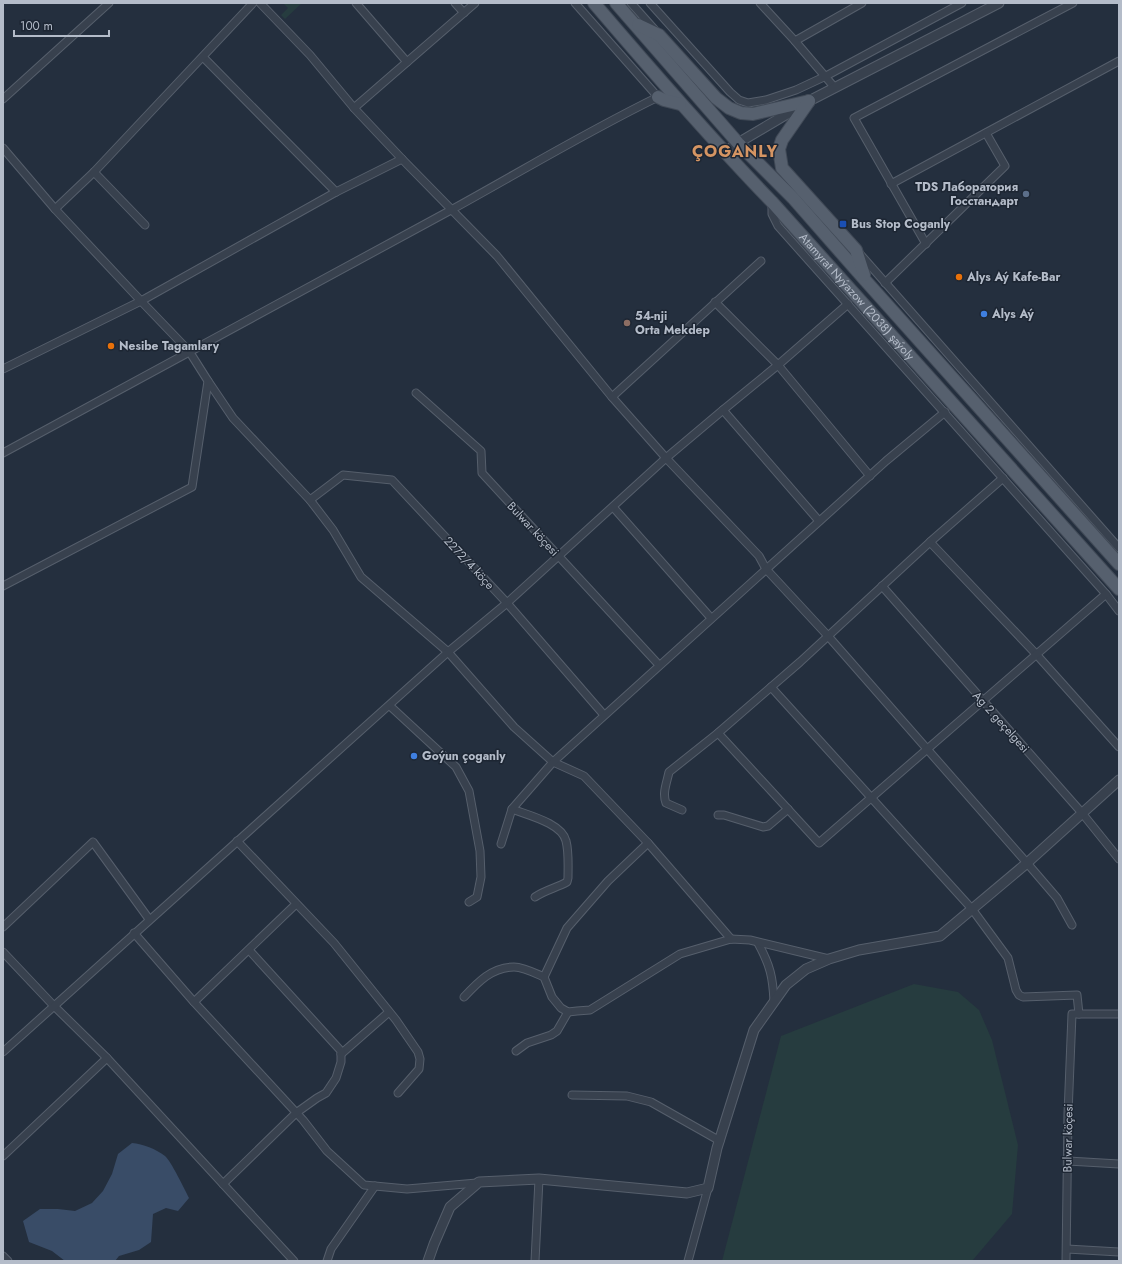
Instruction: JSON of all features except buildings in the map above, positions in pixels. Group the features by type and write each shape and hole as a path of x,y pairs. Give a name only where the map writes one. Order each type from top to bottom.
{"main road":[{"name":"Atamyrat Nyýazow (2038) şaýoly","path":"594,3 680,104 724,153 772,202 1119,589"},
{"name":"Atamyrat Nyýazow (2038) şaýoly","path":"616,3 738,142 793,198 1119,564"},
{"path":"634,23 659,35 716,98 729,108 742,113 753,114 809,101"},
{"path":"690,69 701,100"},
{"path":"658,97 680,104"},
{"path":"809,101 786,133 779,149 782,168 856,250 865,280"},
{"path":"793,198 817,206"}],"street":[{"path":"3,99 109,3"},
{"path":"55,209 94,172 203,58 253,3"},
{"path":"260,3 310,55 354,108 402,160 497,256 612,397 666,458 759,556 766,569 828,636 1027,863 1057,898 1072,925"},
{"path":"356,3 407,62"},
{"path":"455,3 464,13"},
{"path":"354,108 475,3"},
{"path":"3,453 452,209 622,114 658,97 575,3"},
{"path":"631,3 659,35"},
{"path":"650,3 730,92 739,100 748,103 766,100 796,90 826,76 962,3"},
{"path":"760,3 835,88"},
{"path":"795,41 862,3"},
{"path":"724,153 738,142 809,101 998,3"},
{"path":"926,244 854,118 1072,3"},
{"path":"203,58 336,192"},
{"path":"891,184 1119,61"},
{"path":"885,283 1005,166 986,133"},
{"path":"3,148 55,209 189,351 234,418 310,500 333,530 361,577 448,652 514,727 553,762 584,776 648,843 731,939"},
{"path":"3,369 141,301 336,192 402,160"},
{"path":"94,172 145,225"},
{"path":"772,202 772,214 778,226 945,412 1106,594 1119,611"},
{"path":"856,250 1119,548"},
{"path":"612,397 761,261"},
{"path":"715,302 778,365 870,476"},
{"path":"3,1052 53,1005 238,842 448,652 559,556 666,458 778,365 848,304"},
{"path":"3,586 192,487 208,381"},
{"name":"Bulwar köçesi","path":"416,392 481,451 482,473 659,665"},
{"path":"722,410 819,521"},
{"path":"500,844 512,809 553,762 819,521 945,412"},
{"name":"2272/4 köçe","path":"310,500 343,476 392,480 507,602 604,715"},
{"path":"682,810 666,803 664,796 669,772 718,733 771,687 930,542 1003,478"},
{"path":"613,507 711,618"},
{"path":"930,542 1036,654 1119,747"},
{"name":"Ag 2 geçelgesi","path":"882,586 1082,814 1119,859"},
{"path":"718,733 819,843 1106,594"},
{"path":"771,687 972,910"},
{"path":"390,706 456,767 469,791 480,851 481,877 477,897 469,902"},
{"path":"688,1261 720,1141 754,1030 786,985 806,969 829,958 859,950 940,936 1027,863 1119,780"},
{"path":"512,809 549,823 558,829 566,841 567,882 542,892 535,897"},
{"path":"718,816 724,815 763,827 768,826 788,809"},
{"path":"3,928 93,842 150,920"},
{"path":"238,842 334,943 389,1012 418,1052 420,1059 419,1069 398,1093"},
{"path":"648,843 608,881 567,928 544,977 552,997 561,1008 568,1012 590,1010 680,954 731,939 750,940 829,958"},
{"path":"194,1002 296,904"},
{"name":"Bulwar köçesi","path":"972,910 1008,958 1016,990 1019,994 1023,997 1077,995 1068,1161 1066,1261"},
{"path":"134,933 194,1002 296,1113 332,1156 364,1185 407,1189 479,1182 539,1179 687,1193 708,1188"},
{"path":"758,943 765,956 771,973 774,1002"},
{"path":"223,1184 296,1113 326,1093 336,1078 341,1062 341,1051 248,950"},
{"path":"3,952 53,1005 107,1058 294,1261"},
{"path":"464,997 485,975 496,970 514,967 544,977"},
{"path":"341,1054 389,1012"},
{"path":"516,1051 527,1043 551,1035 557,1031 568,1012"},
{"path":"1076,1014 1119,1014"},
{"path":"3,1156 107,1058"},
{"path":"572,1095 627,1096 651,1102 720,1141"},
{"path":"1068,1161 1119,1164"},
{"path":"535,1261 539,1179"},
{"path":"428,1261 450,1207 477,1183"},
{"path":"327,1261 331,1249 375,1186"},
{"path":"1067,1249 1119,1252"},
{"path":"3,1256 8,1261"}],"green space":[{"path":"283,3 302,3 285,19 281,15 288,8"},
{"path":"914,984 958,992 979,1010 992,1040 1018,1145 1012,1214 972,1261 722,1261 781,1036"}],"water":[{"path":"132,1143 149,1147 165,1156 174,1169 189,1198 178,1211 166,1208 153,1214 151,1242 139,1250 119,1256 115,1261 65,1261 52,1251 29,1242 23,1221 40,1209 75,1211 92,1203 103,1191 112,1174 118,1154"}],"place":[{"name":"TDS Лаборатория Госстандарт","path":"1026,194"},
{"name":"Bus Stop Coganly","path":"843,224"},
{"name":"Alys Aý Kafe-Bar","path":"959,277"},
{"name":"Alys Aý","path":"984,314"},
{"name":"54-nji Orta Mekdep","path":"627,323"},
{"name":"Nesibe Tagamlary","path":"111,346"},
{"name":"Goýun çoganly","path":"414,756"}],"district":[{"name":"ÇOGANLY","path":"735,151"}]}
